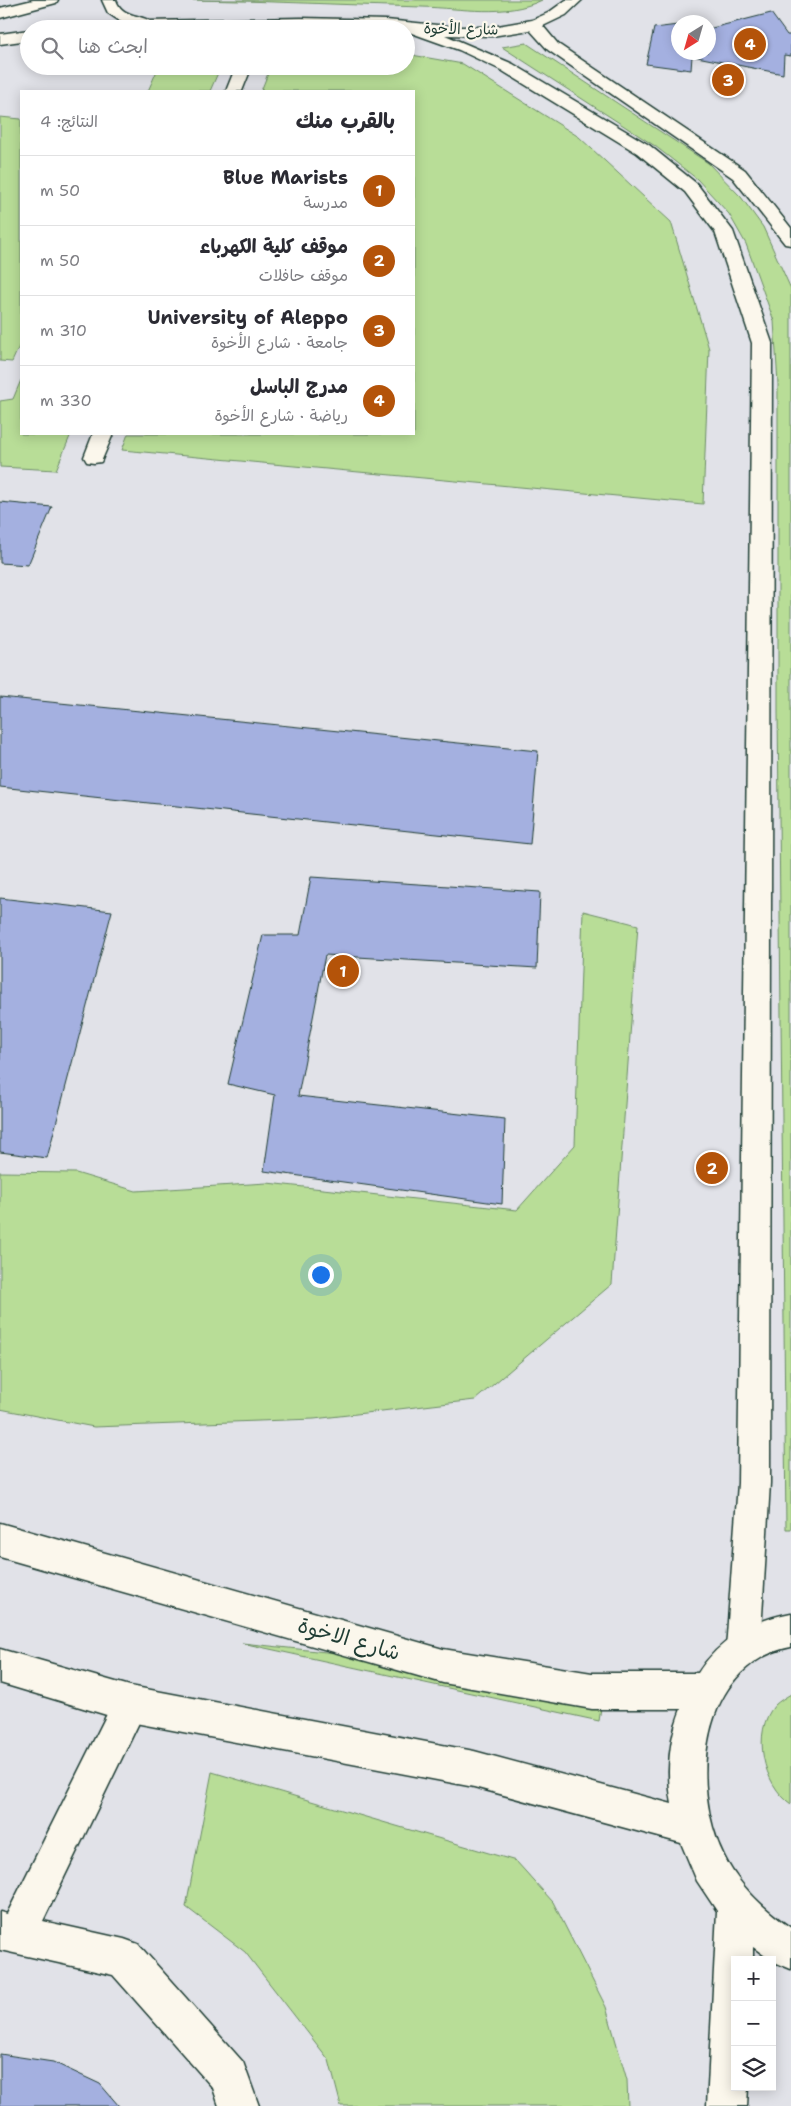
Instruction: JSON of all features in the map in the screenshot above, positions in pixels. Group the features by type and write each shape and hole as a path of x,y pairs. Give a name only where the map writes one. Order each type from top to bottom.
{"main road":[{"path":"0,13 51,0"},
{"path":"109,0 110,7 117,14 131,20"},
{"name":"شارع الأخوة","path":"415,28 478,32 534,25 564,11 575,0"},
{"path":"534,25 553,46 739,174 791,240"},
{"path":"415,29 464,46 507,67 643,149 690,188 724,231 762,343 754,1483 743,1649"},
{"path":"0,39 20,36"},
{"path":"234,90 240,75"},
{"path":"94,457 103,435"},
{"name":"شارع الاخوة","path":"0,1540 444,1666 592,1690 706,1691"},
{"path":"791,1630 777,1632 743,1649 722,1668 706,1691 690,1732 685,1778 694,1828 710,1869 736,1906 777,1943 791,1950"},
{"path":"0,1666 130,1704 474,1769 694,1828"},
{"path":"130,1704 9,1933 124,1958 229,2076 239,2106"},
{"path":"727,2106 736,1906"}],"green space":[{"path":"193,0 542,0 514,9 483,11 422,7"},
{"path":"526,43 708,163 741,197 763,227 791,289 791,1529 786,1529 778,710 778,384 774,321 746,244 729,214 697,179 655,146 502,47"},
{"path":"415,56 463,64 579,137 671,222 709,349 703,504 122,450 128,435 415,435 415,90 261,90 267,75 415,75"},
{"path":"155,75 217,75 210,90 148,90"},
{"path":"0,117 20,119 20,344 12,362 0,361"},
{"path":"20,382 20,435 71,435 56,470 0,467 0,401 13,399"},
{"path":"583,911 638,925 612,1284 475,1400 314,1419 94,1427 0,1409 0,1172 76,1173 136,1191 267,1183 517,1210 575,1145"},
{"path":"242,1643 605,1682 599,1721"},
{"path":"791,1694 791,1804 773,1784 767,1771 762,1743 763,1729 768,1716 775,1705"},
{"path":"212,1772 516,1861 553,1902 606,2007 627,2080 628,2106 341,2106 329,2060 245,1952 186,1907"}],"building":[{"path":"771,13 787,35 791,35 791,56 784,55 783,74 712,60 716,60 716,27"},
{"path":"671,26 671,60 692,60 691,70 646,64 654,28"},
{"path":"0,502 52,507 28,565 0,563"},
{"path":"0,697 538,751 530,844 0,787"},
{"path":"311,877 540,892 537,968 325,955 298,1096 505,1119 502,1204 264,1171 275,1095 228,1084 263,935 300,935"},
{"path":"0,898 112,911 47,1158 0,1152"},
{"path":"0,2054 53,2062 100,2084 119,2106 0,2106"}],"place":[{"name":"مدرج الباسل","path":"750,44"},
{"name":"University of Aleppo","path":"728,80"},
{"name":"Blue Marists","path":"343,971"},
{"name":"موقف كلية الكهرباء","path":"712,1168"}]}
